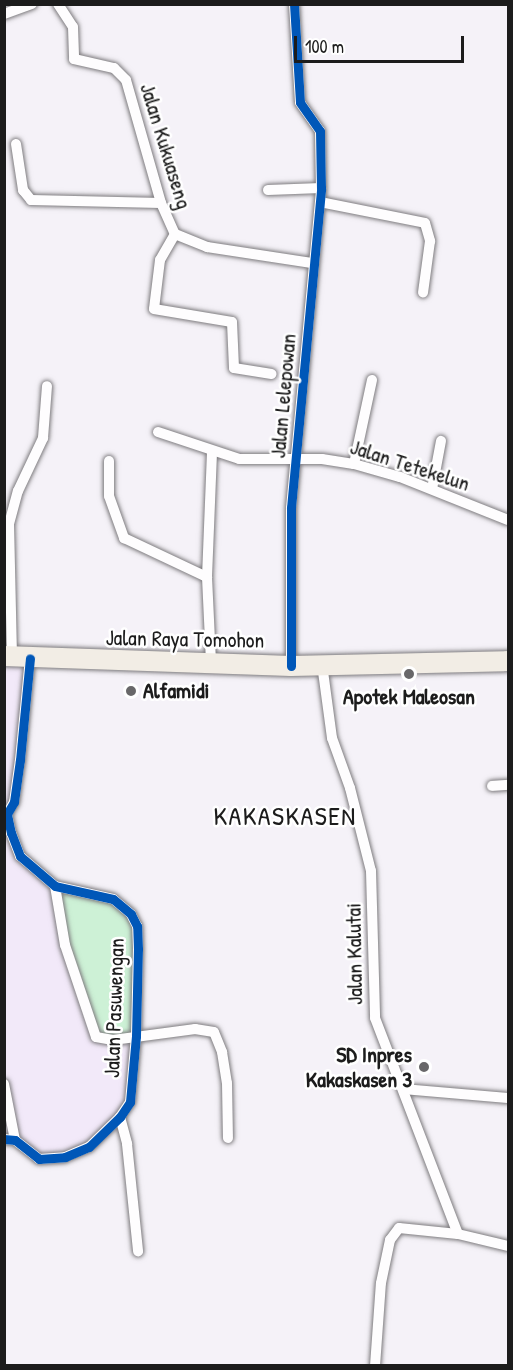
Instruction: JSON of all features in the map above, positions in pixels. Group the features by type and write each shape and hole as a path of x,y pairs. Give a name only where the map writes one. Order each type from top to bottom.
{"highway":[{"name":"Jalan Raya Tomohon","path":"16,657 291,666 508,661"}],"street":[{"path":"4,14 32,4"},
{"name":"Jalan Kukuaseng","path":"58,4 73,27 74,59 114,69 126,80 160,203 175,234 207,248 312,263"},
{"name":"Jalan Lelepowan","path":"291,666 291,508 297,460 312,263 321,188 320,131 300,102 294,4"},
{"path":"16,144 23,190 31,200 160,203"},
{"path":"268,190 321,188"},
{"path":"320,202 425,223 430,241 423,293"},
{"path":"175,234 160,260 154,309 232,322 234,368 272,374"},
{"path":"354,464 372,380"},
{"name":"Jalan Pasuwengan","path":"10,1140 39,1159 64,1157 90,1147 120,1117 130,1102 136,1036 138,949 137,926 131,914 113,899 55,886 20,856 6,814 14,801 20,760 9,524 18,491 43,438 47,386"},
{"name":"Jalan Tetekelun","path":"158,432 212,452 239,459 354,464 432,489 508,520"},
{"path":"432,489 441,441"},
{"path":"211,662 207,578 212,452"},
{"path":"109,461 108,496 124,537 207,578"},
{"name":"Jalan Kalutai","path":"322,664 332,738 371,871 375,1018 458,1234"},
{"path":"492,786 508,785"},
{"path":"55,886 65,945 96,1037 113,1040 195,1029 214,1032 222,1052 227,1083 228,1138"},
{"path":"4,1084 10,1140"},
{"path":"403,1089 508,1098"},
{"path":"120,1117 128,1144 138,1251"},
{"path":"375,1365 381,1284 394,1232 407,1227 458,1234 508,1246"}],"shaded area":[{"path":"4,656 30,658 11,833 26,861 55,886 137,926 130,1102 89,1147 39,1159 5,1139"}],"green space":[{"path":"55,886 105,897 137,926 136,1036 104,1040 85,1007"}],"cycle path":[{"path":"291,666 291,508 321,188 320,131 300,102 294,4"},
{"path":"4,1139 15,1140 39,1159 65,1157 89,1147 120,1117 130,1102 136,1036 138,949 137,926 131,914 113,899 55,886 20,856 11,833 7,814 14,802 30,658"}],"place":[{"name":"Apotek Maleosan","path":"409,674"},
{"name":"Alfamidi","path":"131,691"},
{"name":"SD Inpres Kakaskasen 3","path":"424,1067"}],"district":[{"name":"KAKASKASEN","path":"285,816"}]}
